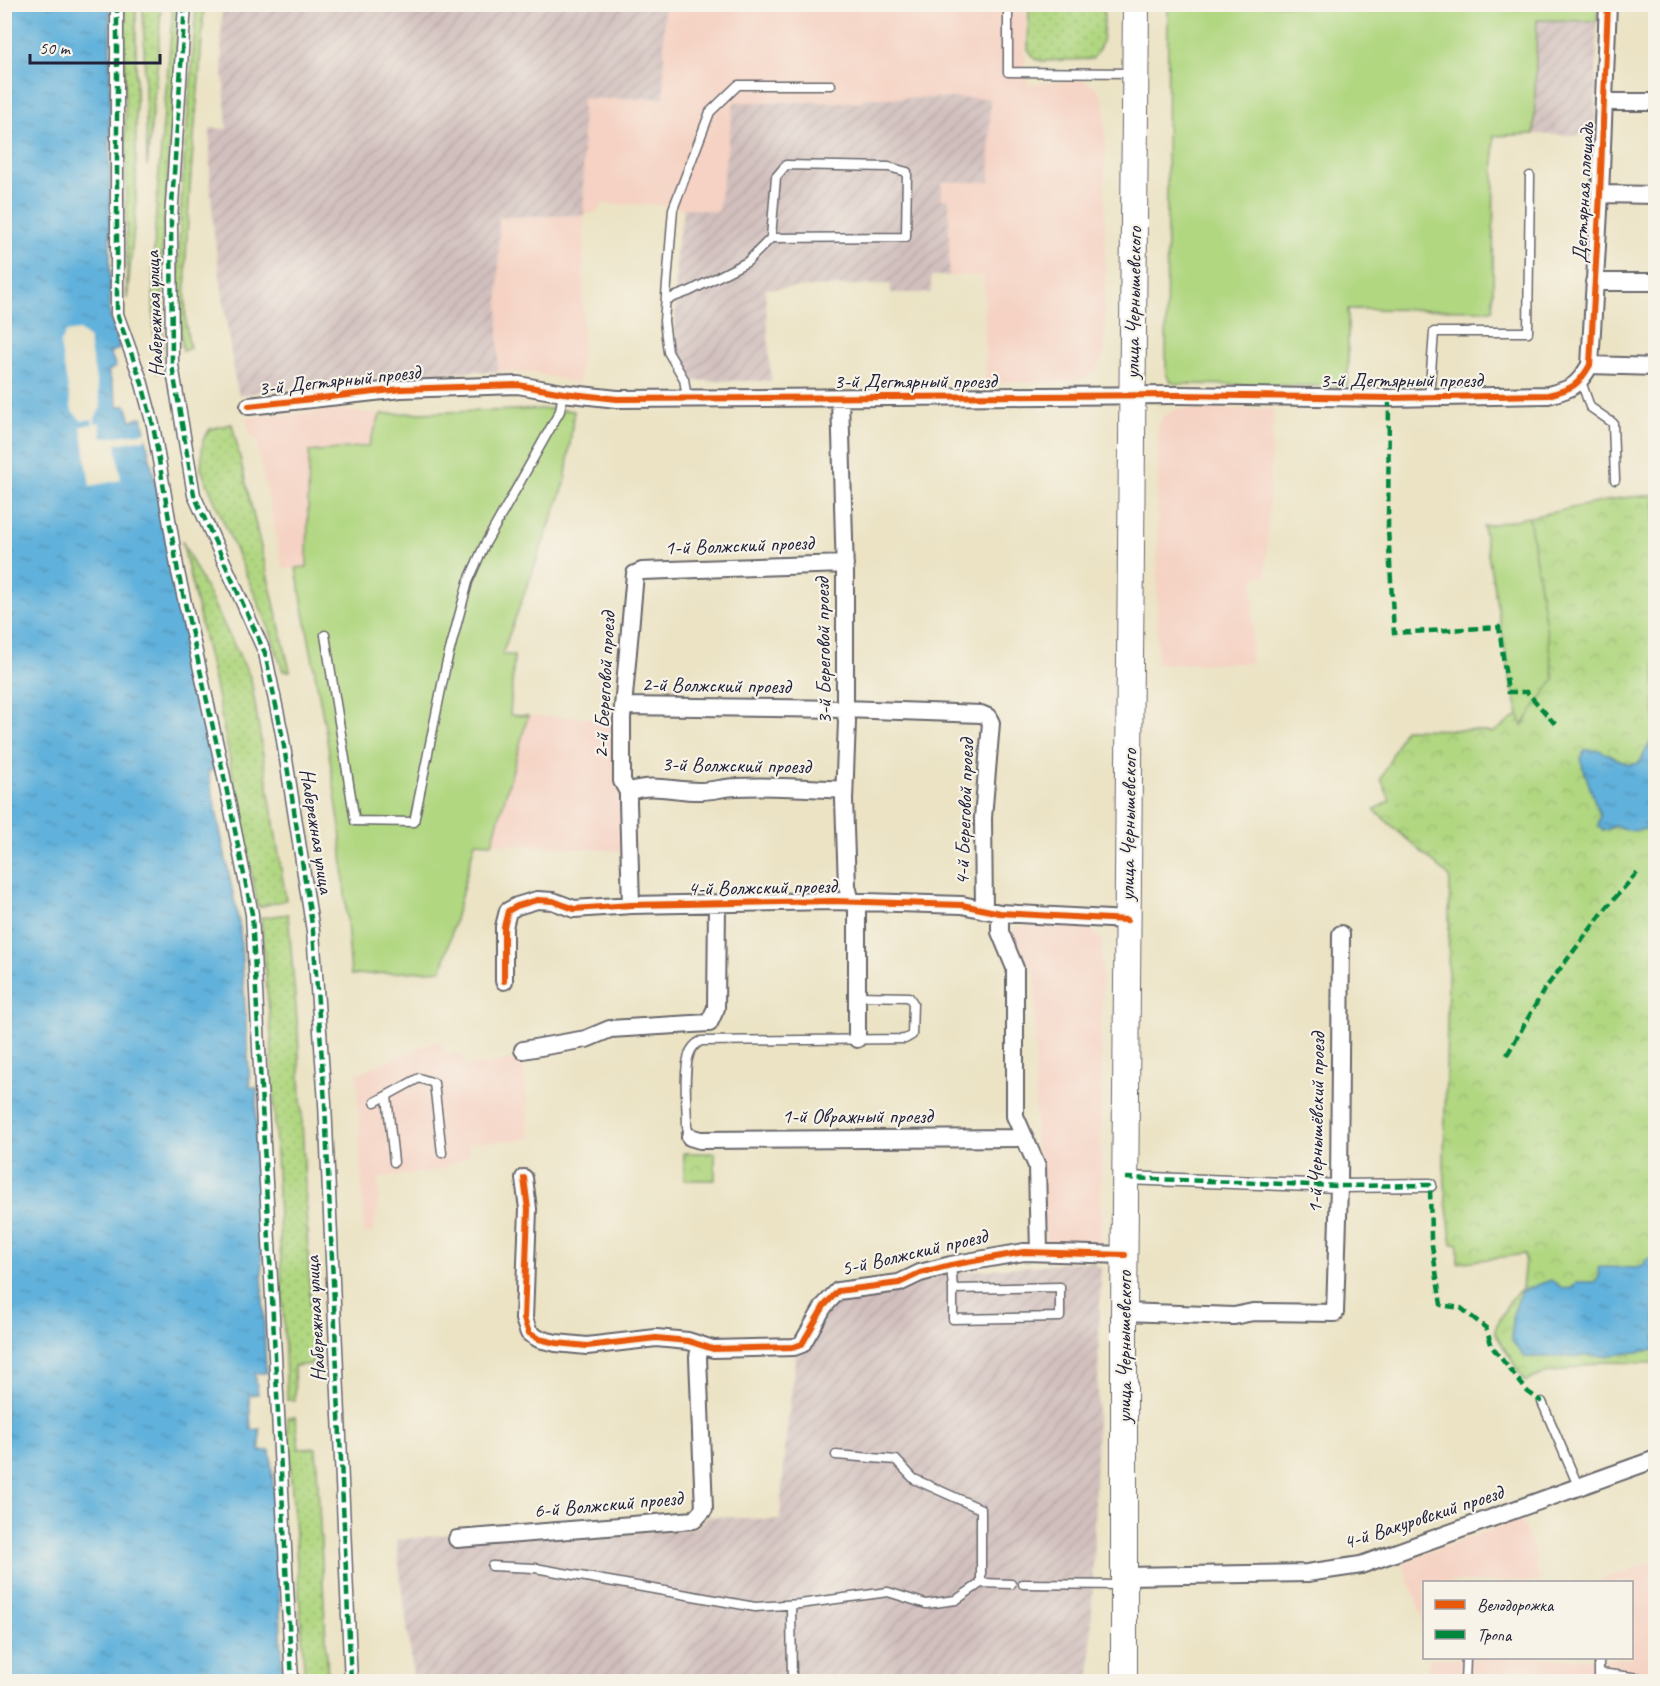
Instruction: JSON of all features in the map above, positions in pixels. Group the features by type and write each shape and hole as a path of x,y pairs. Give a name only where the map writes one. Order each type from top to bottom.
{"main road":[{"name":"улица Чернышевского","path":"1124,1682 1124,1312 1136,4"}],"street":[{"path":"117,4 117,314 141,380 153,425 178,572 252,914 292,1682"},
{"name":"Набережная улица","path":"185,4 171,220 172,365 194,495 265,653 282,734 313,930 325,1103 351,1682"},
{"name":"Дегтярная площадь","path":"1581,381 1590,365 1608,4"},
{"path":"1604,102 1656,102"},
{"path":"1600,194 1656,195"},
{"path":"1594,282 1656,282"},
{"path":"1590,365 1656,367"},
{"name":"3-й Дегтярный проезд","path":"249,406 401,389 518,386 616,399 1132,396 1429,398 1548,395 1565,391 1581,381"},
{"name":"3-й Береговой проезд","path":"840,398 847,722 844,790 847,886 854,903 857,1039"},
{"name":"1-й Волжский проезд","path":"635,574 642,571 845,564"},
{"name":"2-й Береговой проезд","path":"631,905 628,792 622,781 623,706 635,574"},
{"name":"2-й Волжский проезд","path":"623,706 845,709 981,714 988,717"},
{"name":"4-й Береговой проезд","path":"988,717 991,723 983,818 992,912 1015,968 1015,1116 1037,1166 1039,1252"},
{"name":"3-й Волжский проезд","path":"628,792 653,786 676,791 703,792 736,787 844,790"},
{"name":"4-й Волжский проезд","path":"504,981 504,927 508,911 537,900 553,901 574,909 631,905 717,904 962,905 992,912 1127,920"},
{"path":"523,1050 586,1039 610,1029 628,1026 693,1026 709,1023 716,1008 717,904"},
{"name":"1-й Чернышёвский проезд","path":"1124,1312 1234,1316 1253,1312 1335,1313 1339,1186 1341,934"},
{"name":"1-й Овражный проезд","path":"690,1137 700,1140 1025,1138"},
{"name":"5-й Волжский проезд","path":"524,1178 528,1209 524,1319 529,1333 539,1339 556,1343 587,1346 656,1338 688,1341 713,1349 794,1347 802,1344 824,1306 838,1291 899,1282 920,1273 951,1265 1024,1252 1125,1255"},
{"path":"1125,1178 1339,1186 1430,1185"},
{"name":"6-й Волжский проезд","path":"457,1539 694,1520 704,1509 698,1357 700,1346"},
{"name":"4-й Вакуровский проезд","path":"1125,1581 1307,1573 1361,1565 1656,1459"}],"lane":[{"path":"1008,4 1008,72 1136,73"},
{"path":"687,398 684,379 668,352 664,321 673,209 710,112 738,85 831,85"},
{"path":"666,300 690,291 747,262 771,238 776,177 786,165 889,167 907,172 906,237 771,238"},
{"path":"1429,398 1434,332 1528,332 1530,176"},
{"path":"1581,381 1590,407 1613,423 1615,480"},
{"path":"325,635 355,821 414,822 446,665 468,582 484,546 560,411 563,393"},
{"path":"690,1137 687,1127 687,1064 689,1053 694,1045 701,1041 910,1038 914,1031 913,1004 909,997 857,996"},
{"path":"375,1102 419,1078 435,1083 442,1153"},
{"path":"387,1096 394,1162"},
{"path":"951,1265 953,1319 1060,1317 1060,1287 953,1289"},
{"path":"1542,1402 1579,1488"},
{"path":"836,1455 896,1460 914,1479 981,1509 981,1583"},
{"path":"492,1566 535,1568 755,1607 792,1605 888,1592 926,1604 956,1600 981,1583 1011,1584"},
{"path":"1023,1584 1125,1581"},
{"path":"792,1605 792,1682"},
{"path":"1465,1682 1466,1659"},
{"path":"1599,1659 1599,1677 1656,1680"}],"shaded area":[{"path":"222,5 664,5 664,98 582,99 584,215 499,217 498,372 476,371 382,378 239,395 234,375 214,235 210,178 210,128 227,129 221,41"},
{"path":"664,5 1027,5 1025,72 1029,85 1081,79 1096,87 1105,102 1105,352 1098,366 1087,377 1073,382 986,382 984,276 949,276 949,201 942,199 942,182 990,182 989,98 863,98 863,102 718,213 659,205 603,204 597,212 584,215 582,99 664,98"},
{"path":"1537,20 1597,21 1595,136 1534,134"},
{"path":"863,98 990,98 990,182 942,182 942,199 949,201 949,276 931,276 931,293 891,293 890,284 765,289 771,381 693,381 687,375 675,349 676,249 684,208 718,212 734,102 863,102"},
{"path":"584,215 583,334 579,384 536,373 498,372 499,216"},
{"path":"324,409 381,414 368,446 309,452 307,567 283,569 256,441 250,435 245,417 318,412"},
{"path":"1176,409 1273,409 1266,577 1254,578 1251,663 1157,664 1158,426 1163,417"},
{"path":"528,716 616,719 623,851 492,843"},
{"path":"1017,926 1084,926 1102,941 1101,1243 1097,1246 1046,1246 1035,1149 1035,975 1013,945 1010,933"},
{"path":"439,1040 444,1054 462,1054 465,1067 523,1059 530,1139 469,1143 469,1156 439,1170 378,1178 379,1201 373,1233 364,1233 357,1073"},
{"path":"1092,1262 1101,1269 1090,1681 414,1681 396,1540 451,1534 573,1536 690,1529 698,1526 706,1516 780,1520 785,1446 796,1353 839,1296 926,1275"},
{"path":"1521,1518 1537,1558 1534,1561 1540,1581 1423,1581 1423,1619 1402,1562"},
{"path":"1655,1561 1655,1681 1428,1682 1429,1659 1633,1659 1633,1581 1596,1581"}],"green space":[{"path":"124,5 135,5 136,9 136,207 127,299"},
{"path":"143,5 161,5 147,166"},
{"path":"173,5 181,5 162,248 163,344 157,374 153,282 155,235"},
{"path":"196,5 204,5 187,230 185,305 190,348 183,351 179,310 180,236"},
{"path":"1029,5 1104,5 1103,34 1097,53 1092,59 1042,61 1035,59 1028,49"},
{"path":"1168,5 1598,5 1597,21 1537,20 1534,134 1494,136 1493,310 1348,309 1348,386 1176,384 1170,381 1166,374"},
{"path":"552,409 574,411 565,483 502,654 514,656 510,715 528,716 492,843 475,842 442,970 351,975 340,827 326,733 296,568 307,567 309,452 368,446 381,414"},
{"path":"232,424 290,671 283,671 269,628 201,469 203,440 210,429"},
{"path":"1655,495 1655,1363 1602,1362 1541,1375 1525,1382 1495,1333 1503,1312 1517,1292 1522,1289 1524,1254 1458,1263 1458,1244 1452,1244 1444,1165 1450,877 1374,810 1390,800 1381,779 1404,729 1473,730 1492,733 1538,702 1544,614 1529,517 1620,498"},
{"path":"1529,517 1554,679 1522,726 1511,683 1483,526"},
{"path":"182,541 251,679 286,900 258,907 216,689"},
{"path":"288,914 298,1032 313,1364 294,1366 295,1400 287,1400 271,1036 261,918"},
{"path":"684,1153 715,1153 715,1180 684,1180"},
{"path":"287,1417 295,1417 299,1449 316,1448 328,1681 305,1681"}],"water":[{"path":"5,5 110,5 110,316 120,349 110,352 116,367 108,371 119,407 126,405 131,421 142,417 215,770 208,771 240,928 250,1087 257,1088 256,1114 266,1373 255,1373 258,1394 249,1395 251,1430 260,1429 260,1451 270,1451 276,1516 283,1681 5,1682"},
{"path":"1655,734 1655,826 1625,830 1615,826 1603,831 1598,826 1600,816 1580,759 1585,750 1599,750 1629,765 1639,763"},
{"path":"1655,1258 1656,1349 1604,1356 1525,1357 1512,1341 1512,1318 1521,1291 1551,1280 1564,1289 1572,1288 1577,1282 1594,1282 1599,1277 1598,1267 1635,1268 1643,1266 1647,1259"}],"pier":[{"path":"79,330 88,337 101,407 95,418 95,424 100,423 102,438 146,432 146,439 116,444 121,480 90,486 81,426 93,424 92,419 82,421 72,411 60,344 66,332"}],"marked path":[{"path":"117,4 117,314 141,380 153,425 178,572 252,914 292,1682"},
{"path":"185,4 171,220 172,365 194,495 265,653 282,734 313,931 325,1103 351,1682"},
{"path":"1389,398 1388,529 1394,633 1499,627 1508,692 1527,692 1555,724"},
{"path":"1507,1055 1544,990 1607,907 1637,873"},
{"path":"1125,1178 1339,1186 1430,1185 1431,1239 1441,1305 1461,1308 1486,1328 1492,1347 1528,1392 1542,1402"}],"cycle path":[{"path":"249,406 401,389 518,385 617,399 1177,395 1389,398 1556,393 1578,382 1590,365 1608,4"},
{"path":"504,981 504,927 508,911 537,900 553,901 574,909 631,905 833,901 962,905 1000,913 1127,920"},
{"path":"524,1178 528,1209 524,1319 529,1333 539,1339 556,1343 587,1346 656,1338 688,1341 713,1349 794,1347 802,1344 824,1306 838,1291 899,1283 920,1273 951,1265 1024,1252 1125,1255"}]}
